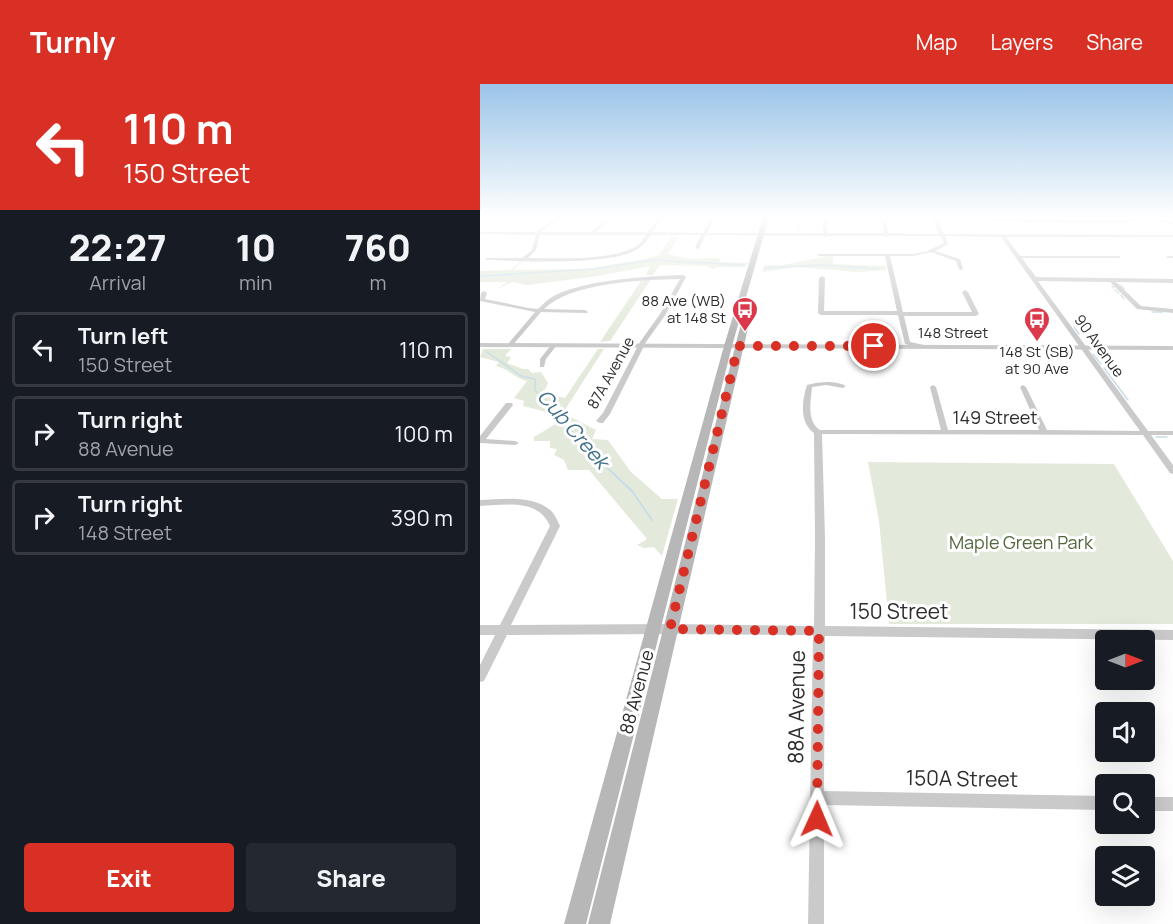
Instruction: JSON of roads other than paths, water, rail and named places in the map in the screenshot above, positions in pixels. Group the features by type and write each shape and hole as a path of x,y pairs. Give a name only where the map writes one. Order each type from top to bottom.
{"main road":[{"name":"88 Avenue","path":"599,924 662,629 733,346 758,256"},
{"name":"88 Avenue","path":"575,924 662,629 733,346"}],"street":[{"path":"524,259 527,256"},
{"path":"487,259 592,256"},
{"path":"887,256 907,343 922,346"},
{"path":"947,256 958,260 961,269"},
{"path":"1019,257 1119,257"},
{"name":"90 Avenue","path":"1019,257 1173,471"},
{"name":"87A Avenue","path":"541,311 562,292 644,278 684,277 666,309 641,345 606,414 600,421"},
{"path":"822,278 821,313 976,314 965,292"},
{"path":"1035,279 1173,281"},
{"path":"1111,280 1136,307 1142,310 1173,311"},
{"path":"484,293 481,298 491,303 541,311 585,312"},
{"path":"510,345 541,311"},
{"name":"148 Street","path":"480,345 1173,348"},
{"path":"542,366 543,359 554,345"},
{"name":"88A Avenue","path":"816,924 819,631 818,432 808,425 809,386 817,383 832,383 843,386"},
{"path":"933,387 945,432"},
{"path":"1023,387 1044,433"},
{"path":"480,441 509,405"},
{"name":"149 Street","path":"818,432 1173,434"},
{"path":"480,441 515,442"},
{"path":"480,503 535,504 541,507 555,524 553,533 480,677"},
{"name":"150 Street","path":"480,630 662,629 1173,634"},
{"name":"150A Street","path":"817,798 1095,803"},
{"path":"1155,804 1173,804"}],"waterway":[{"path":"480,276 594,269 653,260 744,265"},
{"path":"765,268 821,265 877,269"},
{"path":"1120,285 1124,289"},
{"path":"1115,290 1119,293"},
{"path":"1121,295 1124,299"},
{"path":"1152,312 1163,312"},
{"path":"1074,327 1079,334"},
{"name":"Cub Creek","path":"487,352 521,376 535,379 535,390 588,450"},
{"path":"1093,354 1101,364"},
{"path":"1104,368 1128,400"},
{"path":"1156,437 1167,437"},
{"name":"Cub Creek","path":"588,450 632,491 652,520"}],"place":[{"name":"88 Ave (WB) at 148 St","path":"745,333"},
{"name":"148 St (SB) at 90 Ave","path":"1037,343"}],"park label":[{"name":"Maple Green Park","path":"1021,543"}]}
